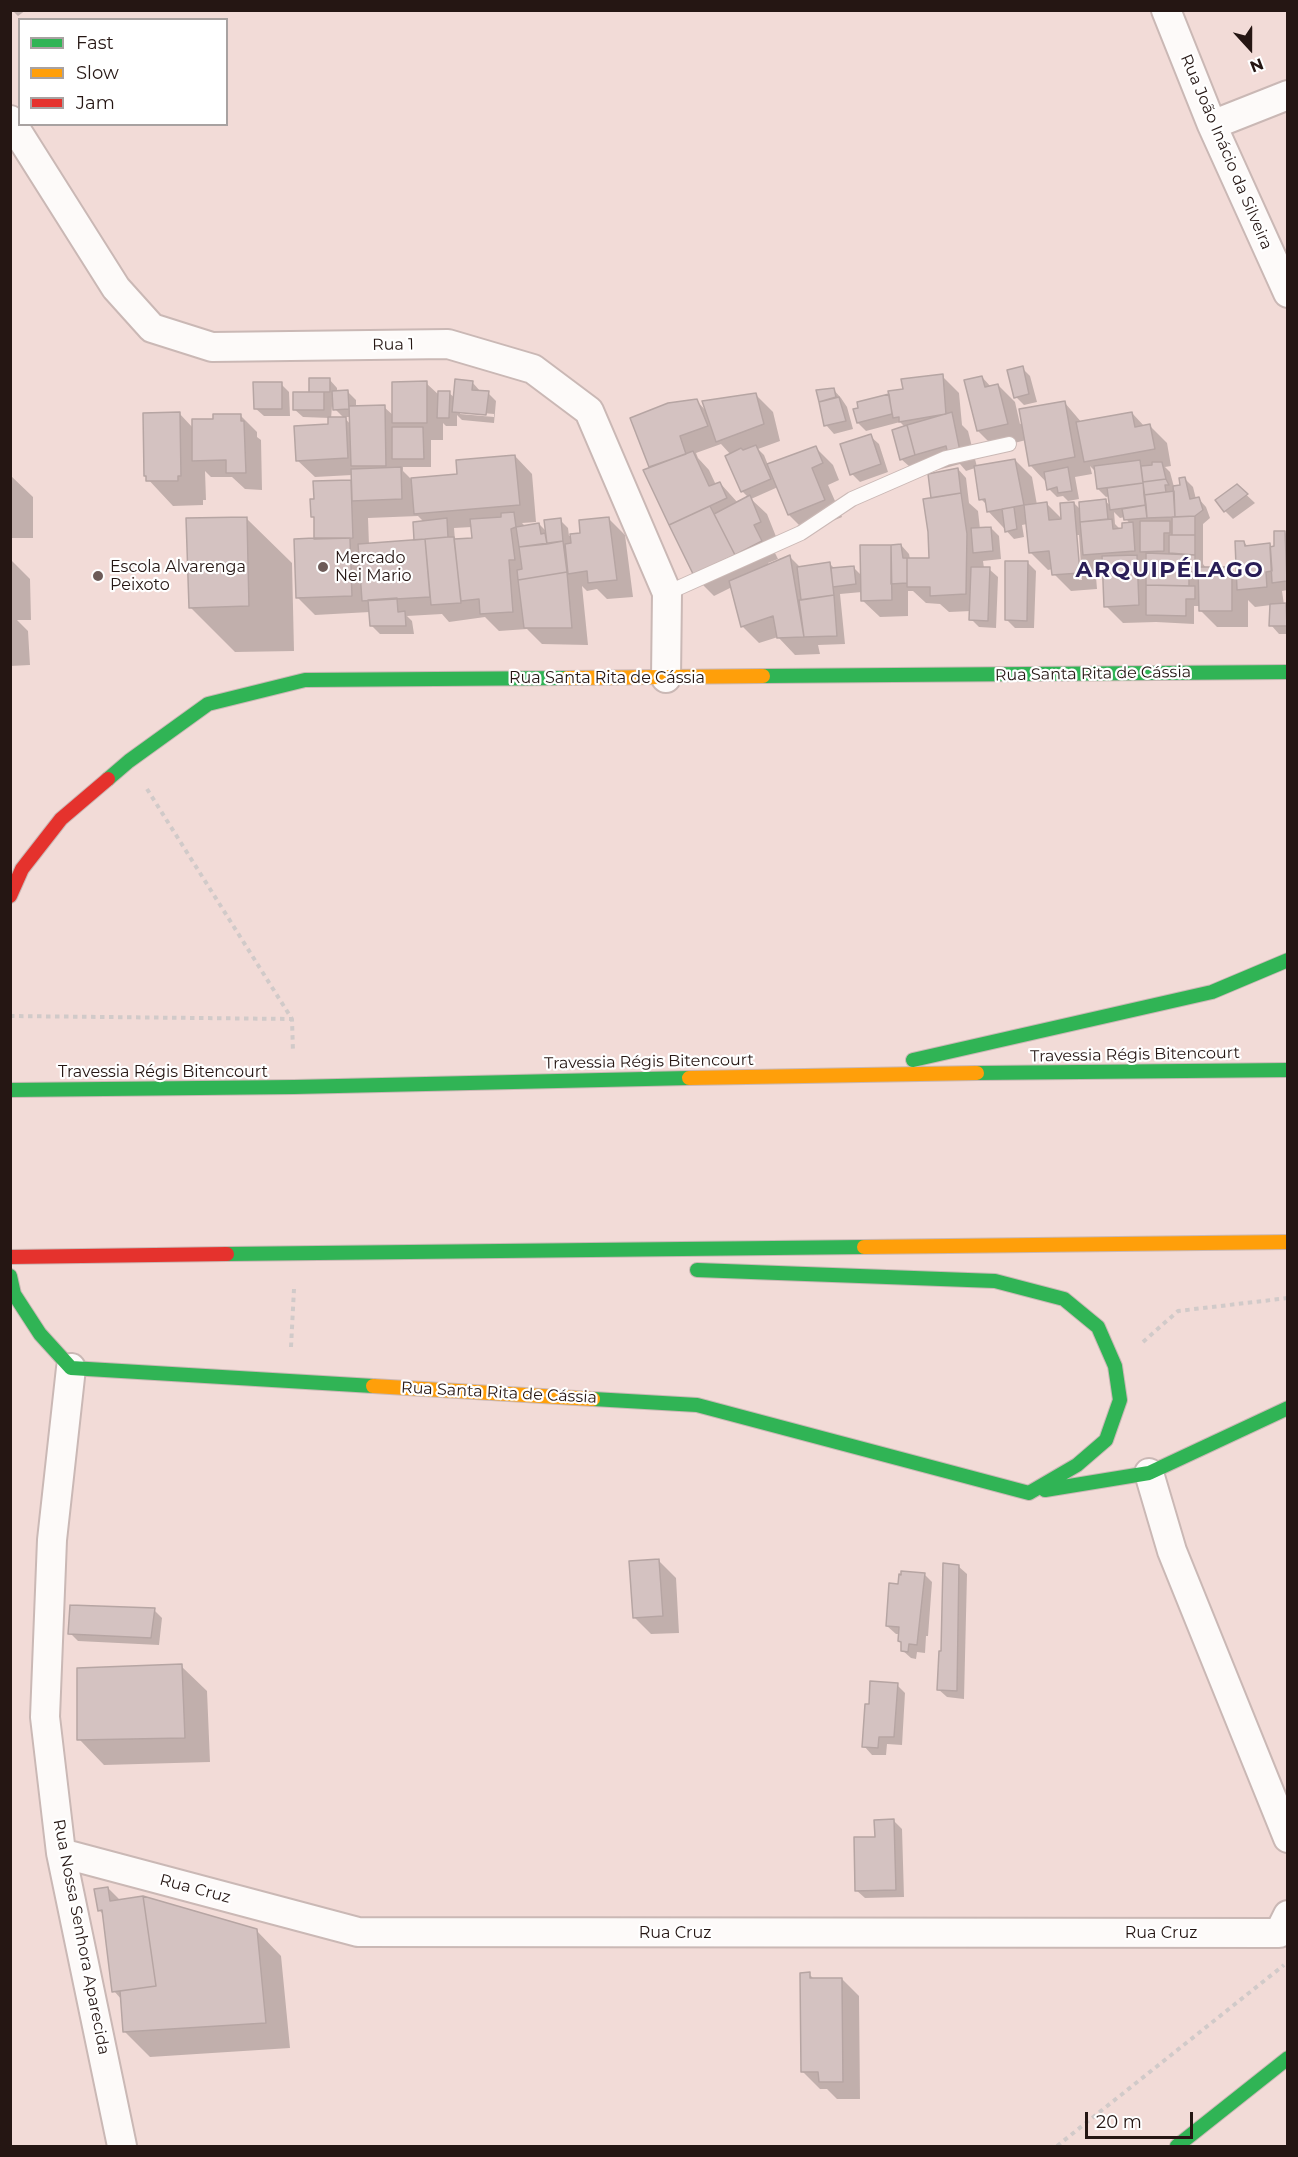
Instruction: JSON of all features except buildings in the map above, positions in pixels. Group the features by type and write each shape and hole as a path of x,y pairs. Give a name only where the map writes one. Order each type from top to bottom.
{"main road":[{"name":"Rua Santa Rita de Cássia","path":"10,896 22,869 61,819 129,760 207,704 305,680 1287,672"},
{"path":"852,1074 1212,992 1287,960"},
{"name":"Travessia Régis Bitencourt","path":"10,1090 294,1087 852,1074 1287,1070"},
{"path":"10,1257 1287,1242"},
{"path":"580,1250 655,1263"},
{"path":"687,1268 995,1281 1064,1299 1098,1327 1115,1366 1120,1400 1106,1440 1077,1465 1029,1493"},
{"path":"10,1276 14,1294 40,1334 71,1368"},
{"name":"Rua Santa Rita de Cássia","path":"71,1368 697,1405 1029,1493"},
{"path":"1029,1493 1149,1473 1287,1408"},
{"path":"1177,2146 1287,2058"}],"street":[{"name":"Rua João Inácio da Silveira","path":"1166,10 1212,125 1287,293"},
{"path":"1212,125 1287,95"},
{"name":"Rua 1","path":"10,120 116,288 152,328 212,347 448,344 533,369 589,411 667,593 666,678"},
{"name":"Rua Nossa Senhora Aparecida","path":"71,1368 52,1540 45,1717 61,1853 122,2146"},
{"path":"1149,1473 1172,1551 1287,1838"},
{"name":"Rua Cruz","path":"61,1853 358,1932 1279,1934 1287,1915"}],"lane":[{"path":"667,593 801,533 852,499 946,458 1009,444"}],"path":[{"path":"129,760 292,1019 294,1087"},
{"path":"10,1016 292,1019"},
{"path":"290,1381 296,1254"},
{"path":"1115,1366 1178,1311 1287,1298"},
{"path":"1057,2146 1287,1963"}],"traffic: fast":[{"path":"763,676 1288,672"},
{"path":"108,779 129,761 208,704 305,680 567,678"},
{"path":"913,1060 1212,992 1288,960"},
{"path":"977,1073 1288,1070"},
{"path":"10,1090 294,1087 689,1078"},
{"path":"227,1254 864,1247"},
{"path":"697,1270 995,1281 1064,1299 1098,1327 1115,1366 1120,1400 1106,1440 1077,1465 1029,1493"},
{"path":"10,1276 14,1294 40,1334 71,1368 373,1386"},
{"path":"593,1399 697,1405 1029,1493"},
{"path":"1045,1490 1149,1473 1288,1408"},
{"path":"1177,2146 1288,2058"}],"traffic: slow":[{"path":"567,678 763,676"},
{"path":"689,1078 977,1073"},
{"path":"864,1247 1288,1242"},
{"path":"373,1386 593,1399"}],"traffic: jam":[{"path":"10,896 22,869 61,819 108,779"},
{"path":"10,1257 227,1254"}],"place":[{"name":"Mercado Nei Mario","path":"323,567"},
{"name":"Escola Alvarenga Peixoto","path":"98,576"}],"district":[{"name":"ARQUIPÉLAGO","path":"1170,571"}]}
